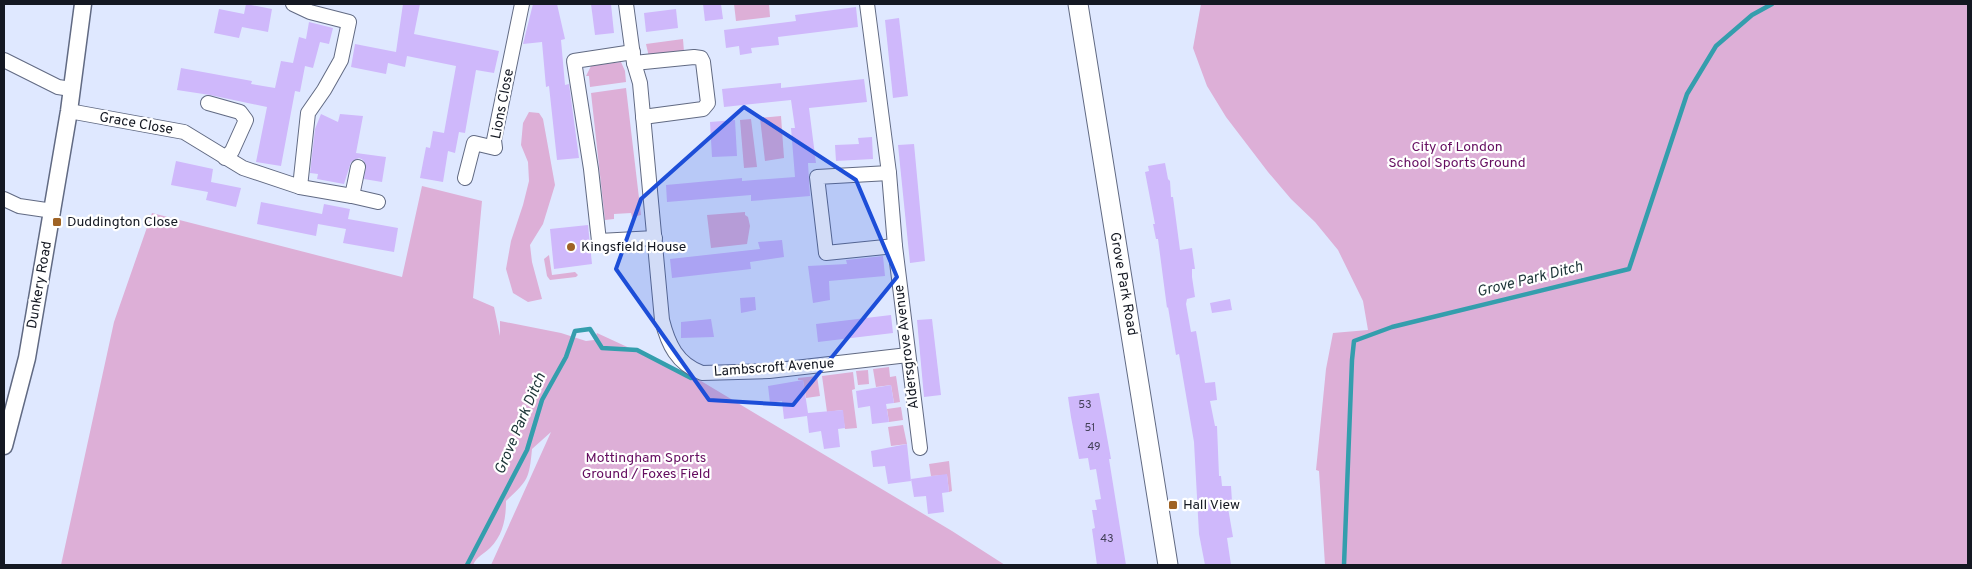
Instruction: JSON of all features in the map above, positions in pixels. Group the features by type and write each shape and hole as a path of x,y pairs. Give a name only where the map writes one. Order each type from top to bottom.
{"main road":[{"name":"Grove Park Road","path":"1078,4 1168,565"}],"street":[{"name":"Dunkery Road","path":"4,446 27,358 70,111 71,89 83,16 83,4"},
{"path":"293,4 310,12 349,22 341,60 308,114 300,187"},
{"name":"Lions Close","path":"465,178 474,143 495,148 494,140 522,4"},
{"name":"Lambscroft Avenue","path":"626,4 633,58 640,83 662,320 673,351 683,363 702,373 769,371 908,355"},
{"name":"Aldersgrove Avenue","path":"867,4 889,172 895,246 920,448"},
{"path":"643,117 703,109 708,103 701,58 633,58 574,61 591,169 599,241 655,238"},
{"path":"4,60 58,87 71,89"},
{"path":"208,103 240,112 246,120 232,151 225,158"},
{"name":"Grace Close","path":"70,111 184,132 243,168 300,187 378,202"},
{"path":"352,196 358,167"},
{"path":"889,172 817,177 826,253 895,246"},
{"path":"4,200 19,206 53,211"}],"highlighted area":[{"path":"744,107 856,180 897,277 793,405 709,400 616,269 641,199"}],"green space":[{"path":"734,4 769,4 770,17 736,21"},
{"name":"City of London School Sports Ground","path":"1201,4 1968,4 1968,565 1325,565 1319,471 1316,470 1326,369 1333,333 1368,330 1363,301 1338,250 1315,222 1291,199 1268,172 1226,117 1207,86 1193,48"},
{"path":"683,39 684,52 649,57 646,44"},
{"path":"621,62 625,71 626,82 590,87 589,76 586,76 591,66"},
{"path":"626,88 641,215 632,217 631,213 614,214 614,219 605,220 591,93"},
{"path":"529,112 539,113 543,119 555,185 543,224 530,245 532,262 542,299 528,302 513,293 506,269 511,241 529,181 528,162 521,145 523,123"},
{"path":"781,116 784,158 765,161 760,118"},
{"path":"751,119 757,167 744,168 740,120"},
{"name":"Mottingham Sports Ground / Foxes Field","path":"422,186 482,201 473,298 494,307 500,336 500,321 561,333 586,341 594,340 597,333 701,381 952,531 1005,565 491,565 551,432 532,449 530,467 526,479 506,501 504,520 498,538 473,565 61,565 114,322 152,213 402,277"},
{"path":"745,212 750,226 747,244 711,248 707,215"},
{"path":"549,255 552,275 575,272 578,275 576,277 550,280 547,276 544,259"},
{"path":"889,367 890,377 896,376 900,402 894,403 891,385 876,387 873,369"},
{"path":"868,370 869,384 858,385 856,371"},
{"path":"853,372 855,389 852,390 857,428 845,429 842,410 827,412 822,376"},
{"path":"817,376 820,396 806,398 803,380 798,380 798,378"},
{"path":"901,407 903,420 889,422 887,409"},
{"path":"903,425 907,444 891,446 888,427"},
{"path":"949,461 952,491 949,492 947,475 931,476 929,464"}],"building":[{"path":"246,4 272,9 268,32 242,27 239,38 214,33 219,9 244,14"},
{"path":"403,4 420,4 414,34 499,51 494,73 476,70 465,133 459,132 455,153 448,151 443,182 420,178 426,147 430,148 433,131 444,133 456,66 407,56 405,67 388,63 386,74 351,67 355,44 396,52"},
{"path":"533,4 557,4 565,39 561,40 565,85 569,84 579,158 557,160 549,86 546,87 542,42 523,44"},
{"path":"591,4 611,4 614,33 595,35"},
{"path":"703,4 721,4 723,19 705,21"},
{"path":"856,7 858,27 778,37 779,45 751,48 752,53 740,55 739,46 726,48 724,30 796,21 795,15"},
{"path":"676,9 678,28 646,32 644,13"},
{"path":"899,18 908,96 893,98 885,20"},
{"path":"309,22 333,28 329,44 320,42 313,68 305,66 300,92 295,91 281,166 256,162 267,107 177,90 181,68 252,81 251,84 275,88 281,61 293,63 299,37 306,39"},
{"path":"864,79 867,102 809,108 816,163 808,163 810,196 751,201 751,195 667,202 666,185 742,178 742,181 795,177 791,128 795,128 791,100 724,107 722,89 781,83 781,88"},
{"path":"321,114 338,122 340,114 363,116 356,153 386,157 382,182 364,179 366,165 359,158 351,162 344,184 317,179 318,174 310,173 315,129"},
{"path":"735,120 737,156 712,157 710,122"},
{"path":"872,137 873,159 836,161 835,145 859,144 858,138"},
{"path":"914,144 925,261 910,263 898,145"},
{"path":"176,161 213,169 211,182 241,188 236,207 206,200 208,192 171,185"},
{"path":"1165,163 1170,181 1171,197 1173,197 1180,250 1192,248 1195,269 1192,269 1192,277 1195,297 1187,299 1186,304 1191,332 1196,331 1205,383 1215,382 1217,400 1210,401 1215,426 1217,426 1219,476 1221,476 1222,486 1231,486 1232,502 1227,502 1233,537 1227,538 1231,565 1205,565 1199,534 1194,442 1179,354 1176,355 1167,308 1158,239 1156,239 1153,224 1155,224 1145,172 1149,171 1148,166"},
{"path":"261,202 322,214 324,204 350,209 348,219 398,228 394,252 343,243 346,229 318,224 316,236 257,224"},
{"name":"Kingsfield House","path":"588,225 592,264 554,269 550,229"},
{"path":"782,240 784,257 750,262 751,269 672,278 670,259 760,249 758,242"},
{"path":"883,256 885,276 829,281 830,300 813,303 808,266 847,264 846,260"},
{"path":"755,297 756,310 741,313 740,298"},
{"path":"1230,299 1232,310 1212,313 1210,303"},
{"path":"891,315 893,333 818,342 816,324"},
{"path":"711,319 714,337 681,338 681,322"},
{"path":"932,319 941,395 924,397 917,320"},
{"path":"803,380 808,413 843,410 845,428 838,429 840,447 824,449 821,431 809,433 807,416 784,419 782,401 770,403 768,386"},
{"path":"891,385 894,403 886,404 889,422 872,424 870,406 858,408 856,391"},
{"path":"1099,393 1111,459 1109,459 1126,565 1097,565 1092,529 1095,528 1092,510 1097,510 1095,500 1101,499 1096,469 1090,470 1088,458 1079,459 1071,417 1068,397"},
{"path":"907,444 911,481 888,484 885,466 873,467 871,451"},
{"path":"947,474 949,492 942,493 944,512 928,514 926,496 914,497 911,479"}],"waterway":[{"name":"Grove Park Ditch","path":"1344,565 1354,341 1392,327 1629,269 1687,94 1716,46 1752,15 1772,4"},
{"name":"Grove Park Ditch","path":"467,565 527,450 542,400 566,357 575,331 590,329 602,348 637,350 691,378"}],"place":[{"name":"Duddington Close","path":"57,222"},
{"name":"Kingsfield House","path":"571,247"},
{"name":"Hall View","path":"1173,505"}]}
